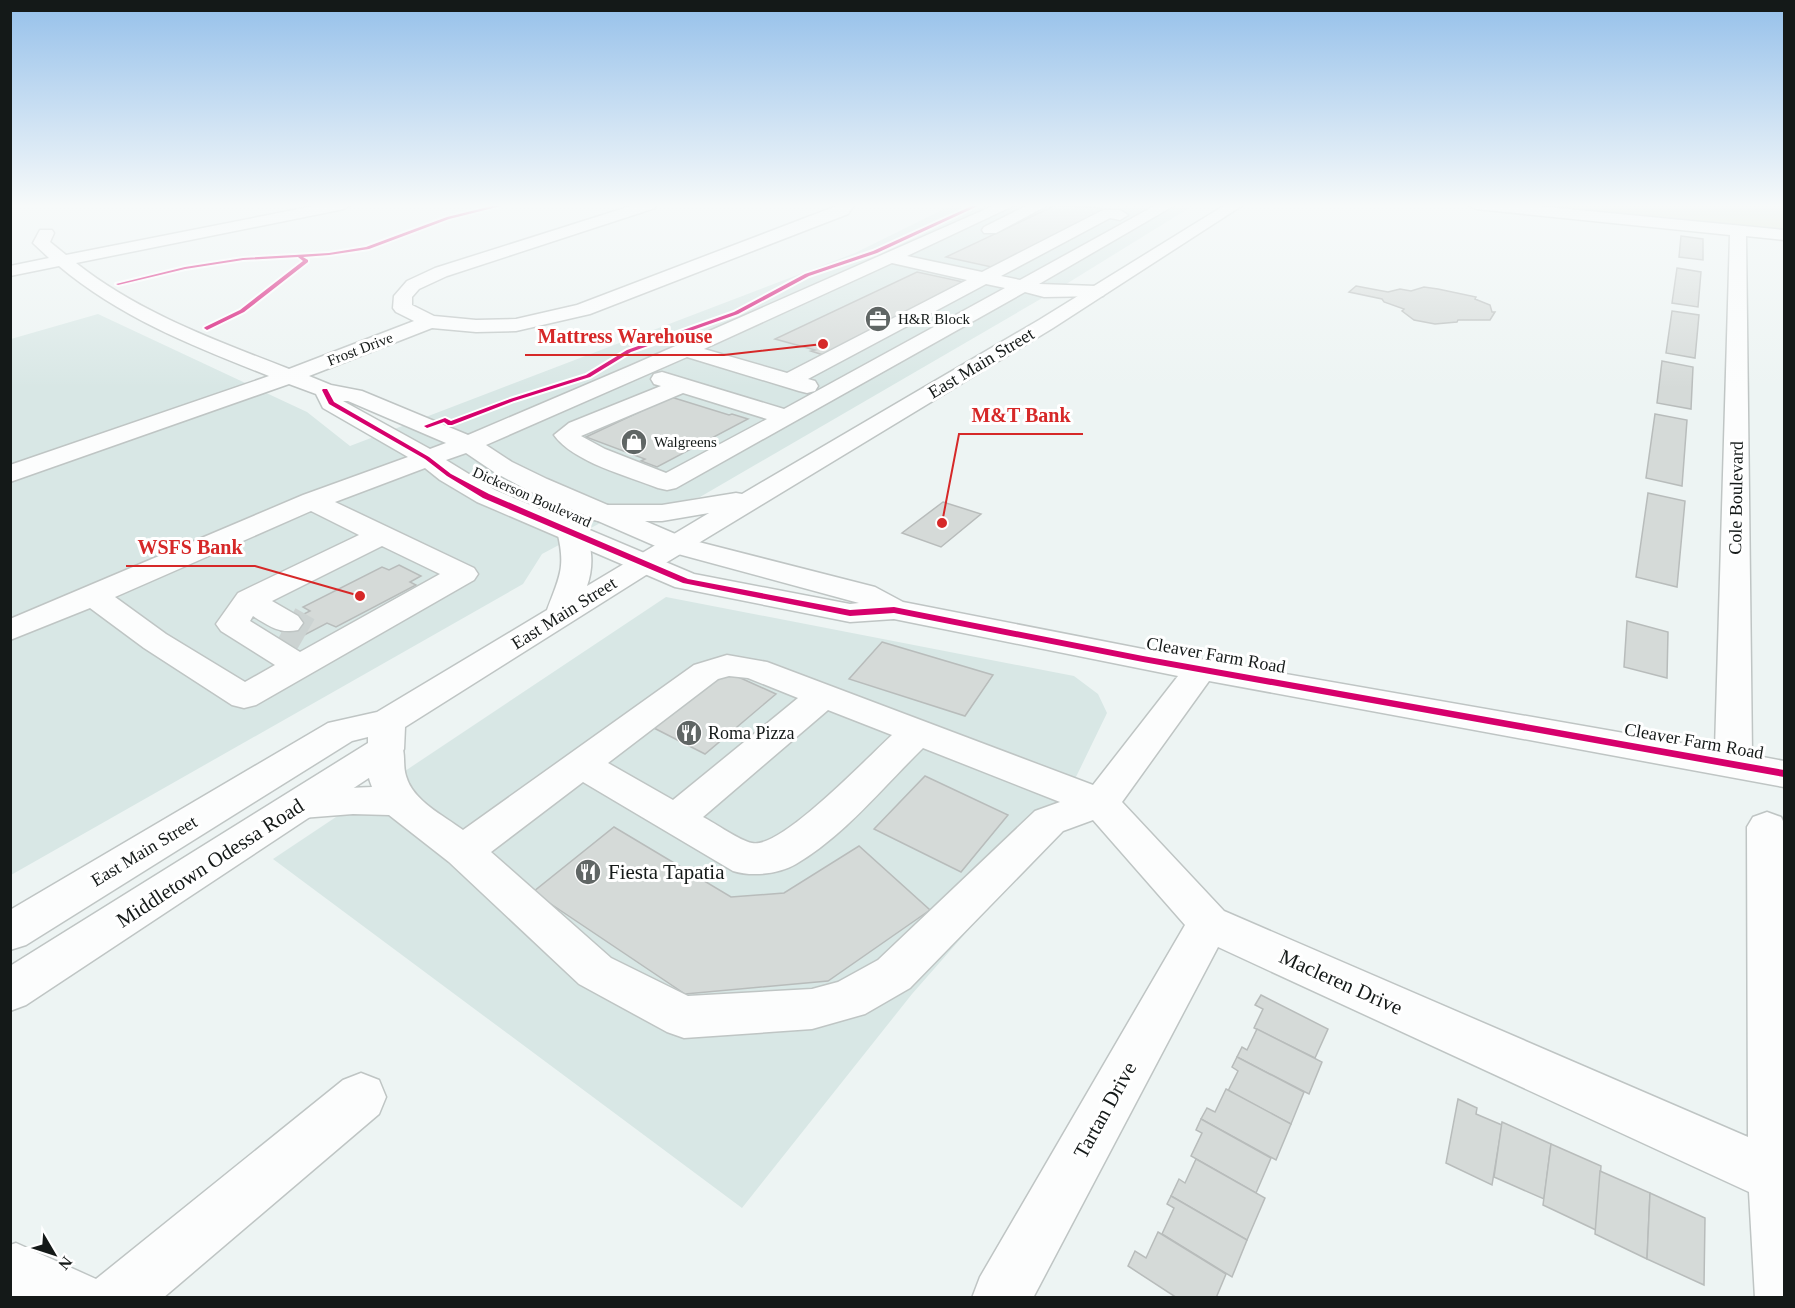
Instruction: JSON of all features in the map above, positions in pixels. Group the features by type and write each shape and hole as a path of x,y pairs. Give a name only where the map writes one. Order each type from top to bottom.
{"street":[{"path":"10,272 38,266"},
{"name":"Dickerson Boulevard","path":"68,266 96,288 183,335 325,390 354,396 468,444 502,467 599,513 677,545"},
{"path":"460,266 413,285 403,296 403,308 430,321 477,326 516,325 583,310 698,266"},
{"path":"10,631 312,501 468,444 873,266"},
{"path":"876,284 914,266"},
{"path":"927,266 1044,291 1096,292"},
{"path":"788,381 1006,266"},
{"path":"683,385 577,428 566,435 569,441 667,482 1058,266"},
{"name":"East Main Street","path":"10,932 341,731 387,735 560,616 1138,266"},
{"name":"Cole Boulevard","path":"1733,765 1738,266"},
{"name":"Frost Drive","path":"10,474 290,376 430,321"},
{"path":"717,359 738,349"},
{"path":"686,350 829,393"},
{"path":"638,371 786,417"},
{"name":"Dickerson Boulevard","path":"325,390 332,403 427,458 449,475 486,496 644,564"},
{"path":"599,513 662,513 755,497"},
{"path":"309,635 463,574 312,501"},
{"path":"560,616 574,580 578,556 571,531"},
{"path":"300,666 232,624 249,600 381,535"},
{"name":"Cleaver Farm Road","path":"677,545 864,593 894,610"},
{"name":"Cleaver Farm Road","path":"644,564 686,581 850,613 894,610 1201,669 1785,774"},
{"path":"92,596 155,641 244,697 300,666 309,635"},
{"path":"249,600 309,635"},
{"path":"463,851 705,672 726,665 755,669 1100,803"},
{"path":"387,735 386,775 398,802 463,851 596,971 684,1017 812,1009 848,1000 894,974 1048,821 1100,803 1201,669"},
{"path":"675,819 824,696"},
{"path":"581,764 748,860 780,854 819,827 917,732"},
{"name":"Middletown Odessa Road","path":"10,991 302,804 387,735"},
{"path":"302,804 354,800 398,802"},
{"name":"Macleren Drive","path":"1100,803 1209,923 1775,1176"},
{"path":"1767,827 1775,1176 1784,1298"},
{"name":"Tartan Drive","path":"1001,1298 1209,923"},
{"path":"117,1298 361,1097"},
{"path":"10,1278 16,1272 74,1298"}],"shaded area":[{"path":"821,266 1095,266 700,497 670,504 634,505 542,554 523,584 11,875 11,339 98,314 307,412 350,446"},
{"path":"666,597 1074,676 1098,694 1107,713 1043,845 912,994 742,1208 273,859"}],"building":[{"path":"1677,268 1701,272 1698,307 1672,303"},
{"path":"917,272 968,283 826,356 811,351 815,350 775,339"},
{"path":"1356,286 1388,292 1400,289 1411,291 1424,287 1438,289 1476,297 1475,299 1490,305 1492,312 1495,312 1490,320 1458,320 1435,324 1414,320 1402,311 1404,309 1384,302 1382,299 1349,292"},
{"path":"1672,311 1699,315 1695,358 1666,353"},
{"path":"1662,361 1693,367 1691,409 1657,403"},
{"path":"671,397 748,419 657,467 641,461 645,459 586,437"},
{"path":"1655,414 1687,420 1682,486 1646,478"},
{"path":"1648,493 1685,501 1677,587 1636,577"},
{"path":"943,502 981,514 941,547 902,533"},
{"path":"399,565 421,576 410,582 416,585 336,627 327,623 295,640 276,628 310,611 303,607 382,567 389,570"},
{"path":"1627,621 1668,632 1667,678 1624,667"},
{"path":"882,642 993,675 965,716 849,679"},
{"path":"725,671 776,694 705,754 652,727"},
{"path":"925,776 1008,815 961,872 874,829"},
{"path":"614,827 731,897 784,893 859,846 930,910 828,981 685,994 533,892"},
{"path":"1261,995 1328,1029 1315,1058 1254,1028 1263,1009 1255,1005"},
{"path":"1257,1029 1322,1062 1309,1094 1237,1057 1242,1047 1247,1050"},
{"path":"1237,1057 1304,1092 1291,1124 1228,1091 1238,1071 1232,1067"},
{"path":"1226,1089 1291,1124 1276,1160 1201,1119 1207,1108 1215,1112"},
{"path":"1458,1099 1477,1108 1476,1114 1502,1125 1492,1185 1446,1163"},
{"path":"1201,1119 1271,1158 1256,1193 1191,1156 1202,1133 1196,1130"},
{"path":"1502,1122 1551,1144 1544,1199 1494,1177"},
{"path":"1551,1144 1601,1166 1596,1230 1543,1205"},
{"path":"1196,1159 1265,1198 1247,1240 1171,1196 1179,1179 1185,1183"},
{"path":"1600,1171 1650,1193 1647,1259 1595,1234"},
{"path":"1650,1193 1705,1218 1704,1285 1647,1259"},
{"path":"1171,1196 1247,1240 1232,1277 1162,1234 1174,1208 1167,1204"},
{"path":"1158,1232 1226,1274 1216,1298 1177,1298 1128,1266 1135,1251 1146,1258"}],"tunnel":[{"path":"287,623 306,634"}],"cycle path":[{"path":"118,284 198,266"},
{"path":"207,328 242,311 300,266"},
{"path":"427,426 445,420 450,424 512,400 588,376 629,351 736,313 807,275 833,266"},
{"path":"325,390 331,403 427,458 449,475 486,496 686,581 850,613 894,610 1143,659 1784,774"}],"place":[{"name":"H&R Block","path":"878,319"},
{"name":"Mattress Warehouse","path":"823,344"},
{"name":"Walgreens","path":"634,442"},
{"name":"M&T Bank","path":"942,523"},
{"name":"WSFS Bank","path":"360,596"},
{"name":"Roma Pizza","path":"689,733"},
{"name":"Fiesta Tapatia","path":"588,872"}]}
